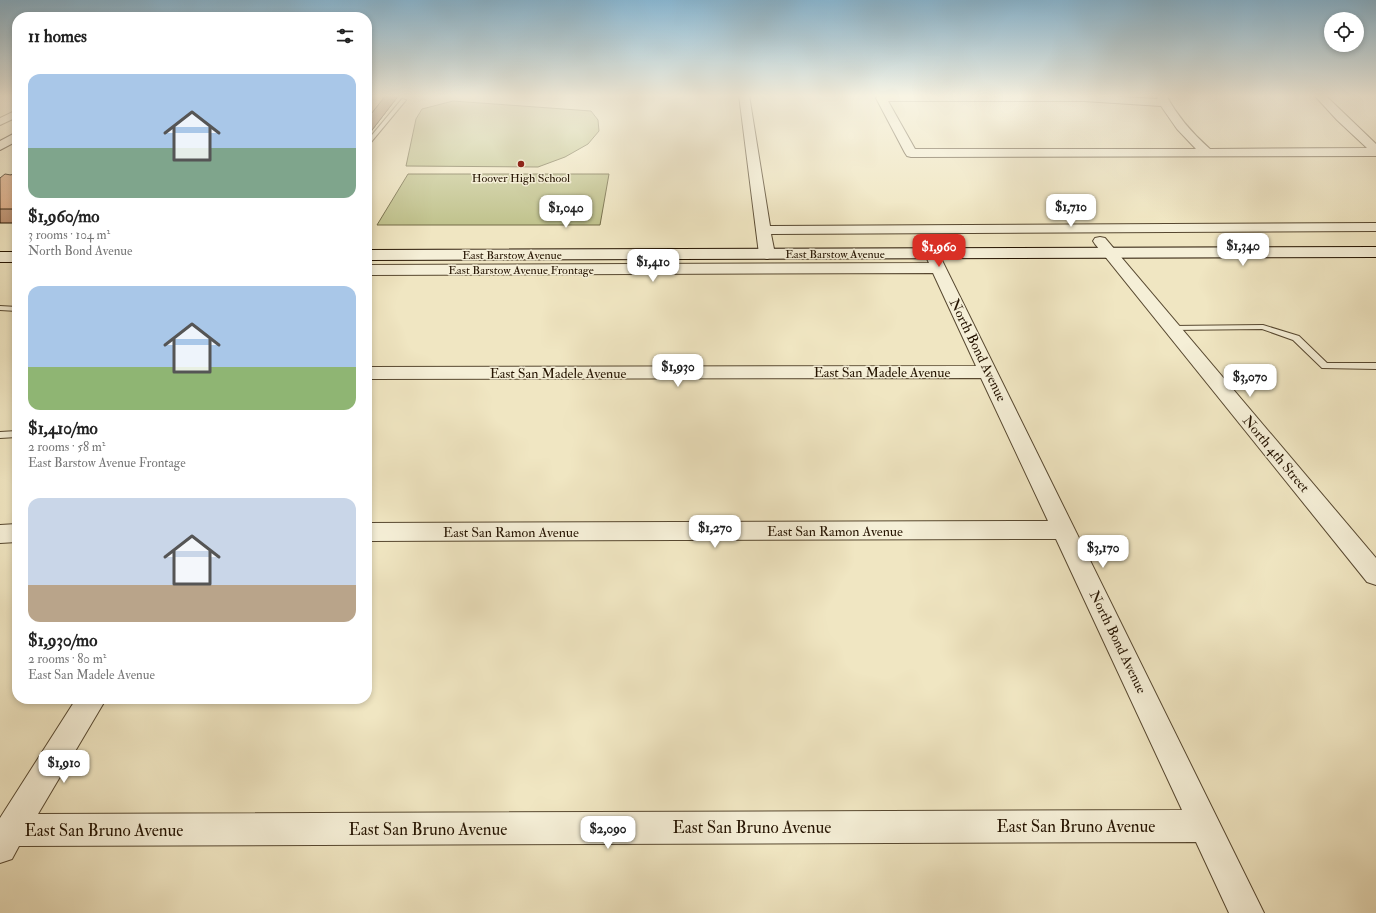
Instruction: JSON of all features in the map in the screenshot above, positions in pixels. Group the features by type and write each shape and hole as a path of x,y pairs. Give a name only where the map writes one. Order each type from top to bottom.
{"main road":[{"path":"0,146 12,139"},
{"name":"East Barstow Avenue","path":"372,243 766,242 932,254 1105,247 1376,241"},
{"name":"East Barstow Avenue","path":"372,255 766,242"},
{"path":"0,244 12,244"},
{"name":"East Barstow Avenue","path":"1105,247 1376,252"},
{"path":"0,257 12,257"}],"street":[{"path":"750,138 766,242 1376,227"},
{"path":"903,138 911,153 1208,153 1376,151"},
{"path":"1192,138 1208,153"},
{"path":"1362,138 1376,151"},
{"name":"North 4th Street","path":"1105,247 1376,575"},
{"name":"East Barstow Avenue Frontage","path":"372,270 932,254"},
{"name":"North Bond Avenue","path":"932,254 1247,913"},
{"name":"East San Madele Avenue","path":"372,373 988,372"},
{"name":"East San Ramon Avenue","path":"372,532 1064,530"},
{"path":"0,534 12,534"},
{"path":"6,839 89,704"},
{"name":"East San Bruno Avenue","path":"6,839 1205,826"}],"lane":[{"path":"0,308 12,309"},
{"path":"1172,328 1263,327 1296,338 1325,366 1376,366"},
{"path":"0,435 12,434"}],"green space":[{"path":"412,138 593,138 588,144 565,157 538,167 406,166"},
{"path":"408,174 609,174 600,225 377,225"}],"building":[{"path":"5,174 12,174 12,209 0,209 0,178"}],"place":[{"name":"Hoover High School","path":"521,164"}]}
